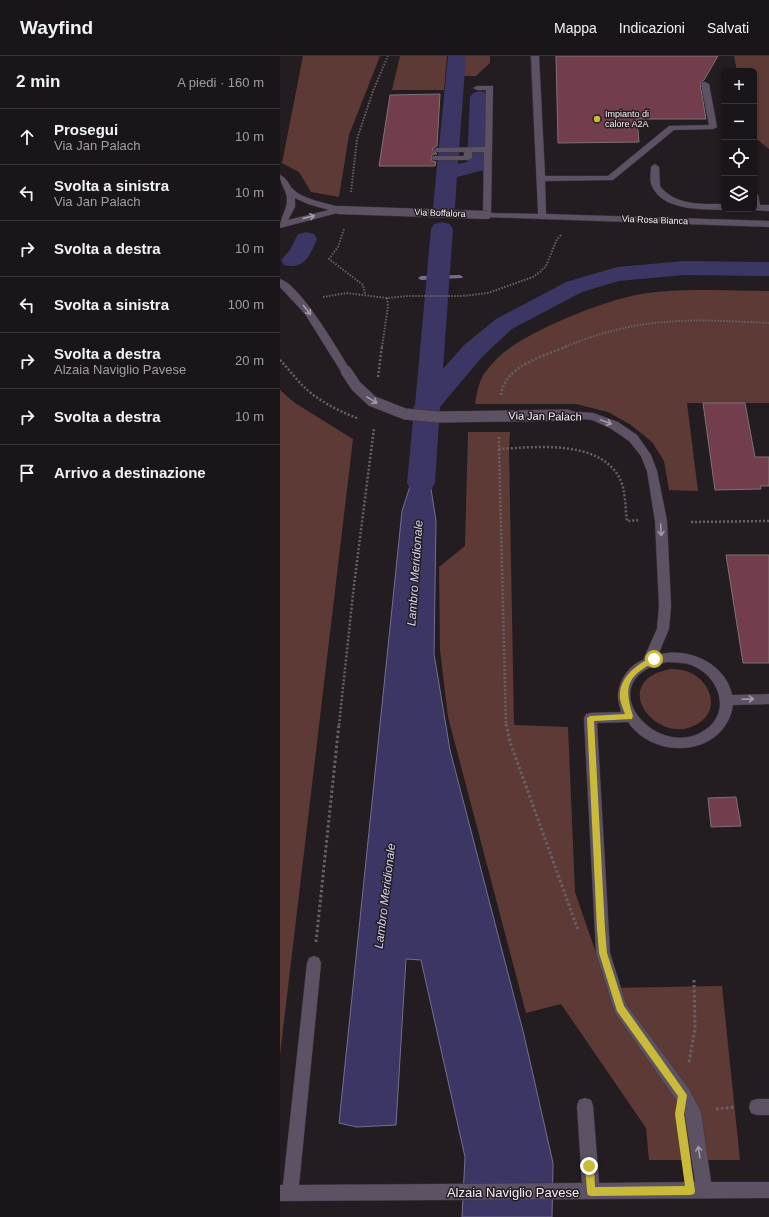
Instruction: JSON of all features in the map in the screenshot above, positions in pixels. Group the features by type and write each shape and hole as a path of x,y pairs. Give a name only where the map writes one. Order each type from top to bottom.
{"street":[{"path":"535,56 542,216"},
{"path":"541,179 610,178 672,128 713,127 705,84"},
{"path":"477,88 490,88 487,214"},
{"path":"468,150 468,158 437,154 468,150 488,149"},
{"path":"655,168 656,187 665,196 692,206 721,207"},
{"name":"Via Boffalora","path":"280,178 291,193 291,208 280,225"},
{"name":"Via Boffalora","path":"291,193 311,202 338,210 542,216"},
{"path":"757,208 769,208"},
{"name":"Via Boffalora","path":"280,225 338,210"},
{"name":"Via Rosa Bianca","path":"542,216 769,224"},
{"name":"Via Jan Palach","path":"280,282 299,300 314,320 356,386 372,401 405,414 438,417 568,415 593,418 614,426 633,438 646,455 652,471 661,521 665,606 663,629 649,661"},
{"name":"Via Jan Palach","path":"667,657 682,658 696,662 715,674 722,683 727,700 726,711 719,726 712,733 703,738 686,743 660,740 647,734 637,726 629,716 624,699 625,687 634,671 649,661 667,657"},
{"path":"727,700 769,699"},
{"path":"629,716 590,718 603,953 620,1008 683,1095 693,1112 704,1191"},
{"path":"285,1193 314,963"},
{"path":"585,1106 591,1192"},
{"name":"Alzaia Naviglio Pavese","path":"285,1193 769,1190"}],"path":[{"path":"350,194 357,139 373,90 388,56"},
{"path":"346,222 338,247 330,259 363,285 365,294"},
{"path":"323,297 346,293 365,294 387,298 408,296 463,296 488,293 533,277 546,266 557,239 561,236"},
{"path":"378,378 388,306 387,298"},
{"path":"500,399 502,387 505,381 513,372 522,366 566,346 614,329 654,322 698,320 769,323"},
{"path":"280,360 304,387 323,401 346,414 363,420"},
{"path":"314,963 354,585 374,428"},
{"path":"499,434 505,720 510,742 579,932"},
{"path":"499,449 563,449 595,455 606,462 619,478 627,521 641,520 641,514"},
{"path":"691,522 769,521"},
{"path":"683,1095 695,1028 694,980"},
{"path":"693,1112 736,1107 763,1107"}],"shaded area":[{"path":"303,56 380,56 349,135 339,197 311,192 299,172 282,163"},
{"path":"400,56 447,56 444,90 392,90"},
{"path":"463,56 490,56 490,63 476,76 462,76"},
{"path":"734,56 769,56 769,149 757,139 757,68 736,68"},
{"path":"712,290 769,291 769,403 687,403 698,491 669,490 664,461 652,442 631,425 608,412 576,404 475,404 480,382 492,364 508,349 540,330 592,308 626,297 658,292"},
{"path":"280,390 295,403 353,439 280,1055"},
{"path":"468,432 510,432 509,449 514,725 568,727 575,892 608,988 722,986 740,1160 649,1160 646,1128 561,1004 526,1013 448,717 440,650 439,567 465,546"},
{"path":"670,669 682,670 693,674 705,684 711,698 711,705 705,718 699,723 684,729 668,728 655,721 645,711 640,699 641,687 651,676"}],"water":[{"path":"424,443 436,521 434,654 450,750 524,1035 553,1163 552,1217 462,1217 465,1157 421,960 406,959 396,1125 357,1127 339,1123 402,511"}],"building":[{"path":"556,56 718,56 704,80 700,83 706,119 637,119 639,142 558,143"},
{"path":"440,94 437,146 432,149 437,154 433,154 431,157 432,161 436,162 435,166 379,166 390,95"},
{"path":"703,403 745,403 755,457 769,457 769,486 760,486 761,489 715,490"},
{"path":"726,555 769,555 769,663 743,663"},
{"path":"736,797 741,826 711,827 708,798"}],"waterway":[{"path":"444,207 457,56"},
{"path":"447,173 477,166 480,97"},
{"path":"427,405 442,229"},
{"path":"292,260 300,253 306,239"},
{"name":"Lambro Meridionale","path":"427,405 473,351 504,324 574,287 617,274 684,268 769,269"},
{"path":"421,278 460,277"},
{"name":"Lambro Meridionale","path":"421,483 427,405"}],"place":[{"name":"Impianto di calore A2A","path":"597,119"}],"route":[{"path":"589,1166 591,1192 690,1191 680,1114 683,1095 620,1008 603,953 601,929 590,718 629,716 624,699 625,687 628,678 634,671 654,659"}]}
